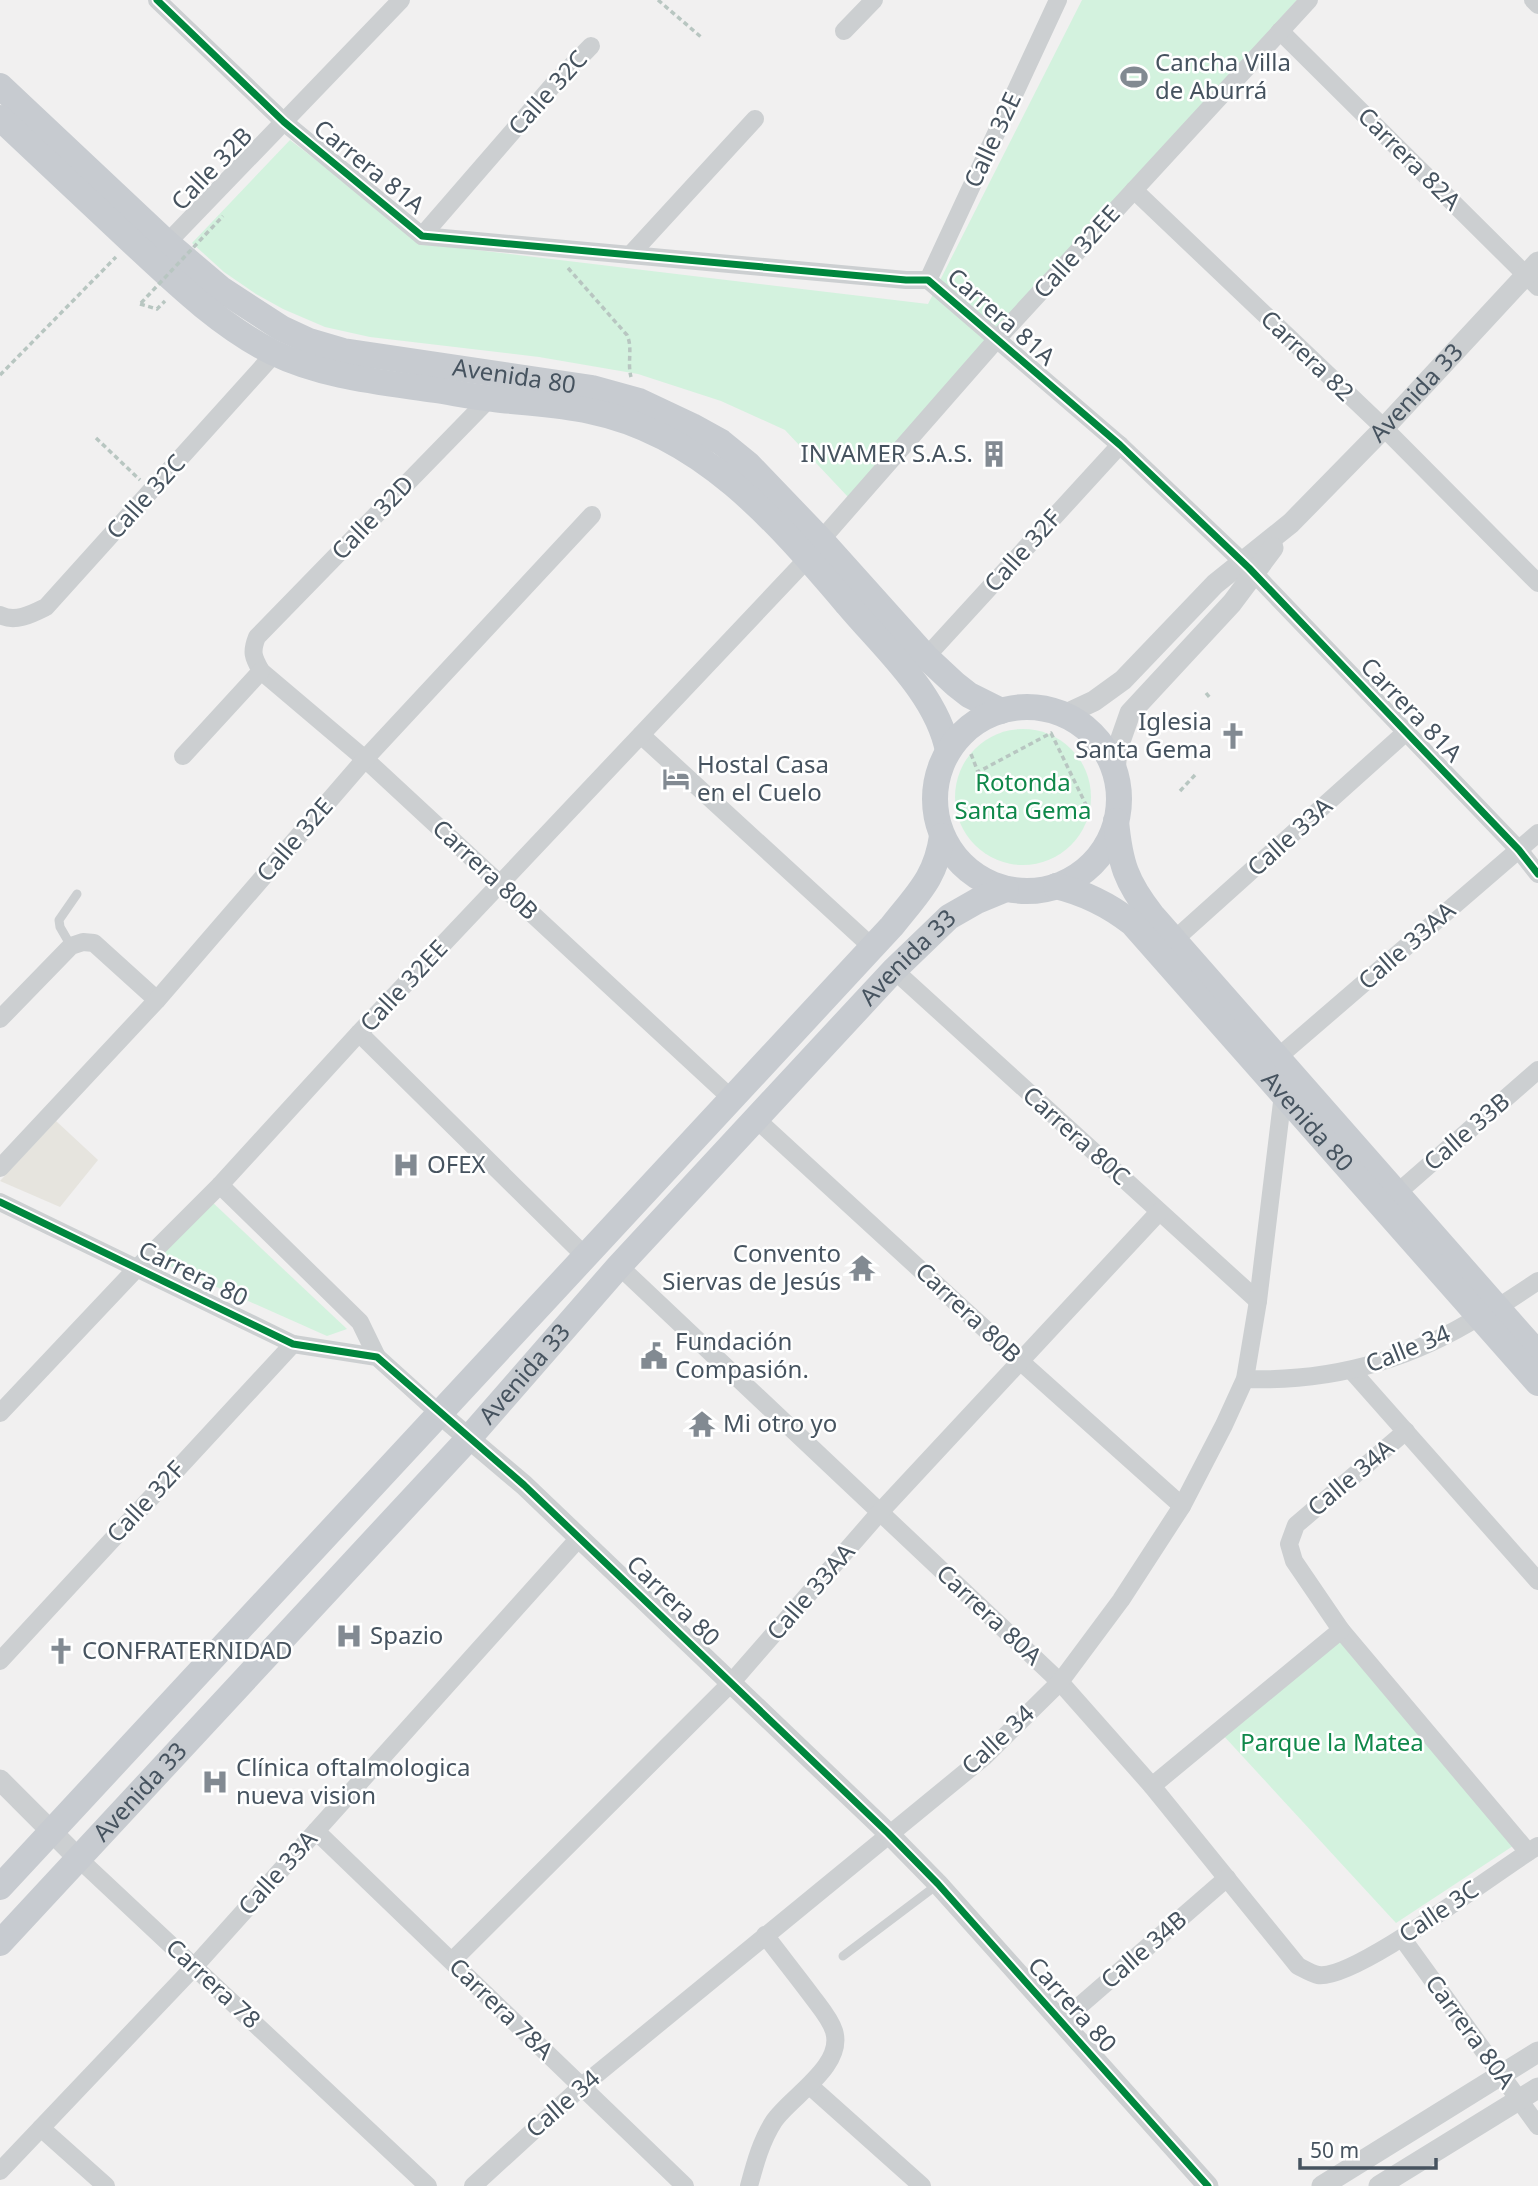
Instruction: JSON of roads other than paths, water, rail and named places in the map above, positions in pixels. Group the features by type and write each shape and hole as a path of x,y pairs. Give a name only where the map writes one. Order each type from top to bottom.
{"main road":[{"name":"Avenida 80","path":"0,86 167,243 239,301 281,328 309,341 343,351 592,388 666,411 721,442 748,464 815,549 916,686 960,753"},
{"name":"Avenida 80","path":"0,118 180,287 229,325 275,353 324,369 386,384 590,411 615,417 670,441 719,471 815,549 926,657 970,695 1001,711"},
{"path":"1029,707 1064,715 1092,734 1104,749 1115,772 1119,796 1116,821 1107,844 1091,864 1071,880 1056,886 1028,892 1006,890 985,882 953,855 942,836 936,815 935,793 939,771 960,753 962,734 980,720 1001,711 1029,707"},
{"name":"Avenida 80","path":"1116,821 1119,855 1138,898 1396,1194 1488,1312 1538,1383"},
{"name":"Avenida 33","path":"0,1887 872,947 928,880 939,858 942,836"},
{"name":"Avenida 80","path":"1056,886 1077,891 1114,909 1132,923 1283,1094 1488,1312 1538,1354"},
{"name":"Avenida 33","path":"0,1943 469,1438 619,1266 894,971 949,917 977,901 1006,890"}],"street":[{"name":"Carrera 81A","path":"157,0 284,122 422,236 906,280 928,279 1119,445 1248,568 1519,850 1538,874"},
{"name":"Calle 32B","path":"167,243 401,0"},
{"path":"844,31 874,0"},
{"name":"Calle 32E","path":"928,279 1058,0"},
{"name":"Calle 32EE","path":"0,1413 219,1185 815,549 997,339 1308,0"},
{"path":"1533,0 1538,5"},
{"name":"Carrera 82A","path":"1280,31 1534,275"},
{"name":"Calle 32C","path":"422,236 553,85 591,46"},
{"path":"630,255 755,119"},
{"name":"Carrera 82","path":"1134,190 1384,428 1538,583"},
{"name":"Avenida 33","path":"1115,772 1117,750 1130,713 1232,603 1248,568 1534,275"},
{"name":"Calle 32C","path":"2,616 25,617 46,607 275,353"},
{"name":"Calle 32D","path":"261,671 252,657 252,648 257,637 489,399"},
{"name":"Calle 32F","path":"926,657 1119,445"},
{"name":"Calle 32E","path":"0,1168 158,1000 365,759 593,515"},
{"name":"Avenida 33","path":"1064,715 1094,701 1123,680 1215,584 1248,568"},
{"path":"183,756 261,671"},
{"name":"Carrera 80B","path":"261,671 365,759 732,1099"},
{"name":"Calle 33A","path":"1174,941 1406,732"},
{"path":"641,735 872,947"},
{"name":"Calle 33AA","path":"1277,1058 1538,833"},
{"path":"0,1019 71,947 83,942 94,943 158,1000"},
{"name":"Carrera 80C","path":"894,971 1258,1301"},
{"path":"359,1033 585,1256"},
{"name":"Calle 33B","path":"1396,1194 1538,1070"},
{"path":"1245,1379 1258,1301 1283,1094"},
{"name":"Carrera 80B","path":"756,1119 1182,1506"},
{"name":"Carrera 80","path":"219,1185 360,1322 376,1357 524,1485 888,1833 938,1884 1208,2186"},
{"name":"Carrera 80","path":"0,1202 293,1344 376,1357"},
{"name":"Calle 33AA","path":"452,1961 731,1683 880,1512 1158,1212"},
{"name":"Carrera 80A","path":"619,1266 1060,1682 1152,1786 1298,1966 1317,1975 1336,1973"},
{"name":"Calle 34","path":"473,2186 581,2087 984,1757 1060,1682 1136,1579 1182,1506 1245,1379 1299,1378 1352,1371 1391,1360 1428,1345 1538,1281"},
{"name":"Calle 32F","path":"0,1661 293,1344"},
{"path":"1352,1371 1538,1581"},
{"name":"Calle 34A","path":"1342,1630 1294,1561 1289,1544 1296,1525 1406,1431"},
{"name":"Calle 33A","path":"0,2171 194,1967 579,1538"},
{"path":"1152,1786 1342,1630 1533,1849"},
{"name":"Carrera 78","path":"0,1780 79,1859 428,2186"},
{"name":"Carrera 78A","path":"316,1831 685,2186"},
{"name":"Calle 3C","path":"1336,1973 1402,1938 1533,1849"},
{"name":"Calle 34B","path":"1061,2022 1227,1878"},
{"path":"749,2186 759,2151 773,2123 787,2105 810,2086 832,2054 836,2041 828,2018 765,1935"},
{"name":"Carrera 80A","path":"1402,1938 1538,2126"},
{"path":"1322,2186 1538,2052"},
{"path":"810,2086 922,2186"},
{"path":"1379,2186 1538,2088"},
{"path":"41,2128 106,2186"}],"lane":[{"path":"71,947 59,920 77,894"},
{"path":"842,1956 938,1884"}],"place":[{"name":"Cancha Villa de Aburrá","path":"1134,77"},
{"name":"INVAMER S.A.S.","path":"994,454"},
{"name":"Iglesia Santa Gema","path":"1233,736"},
{"name":"Hostal Casa en el Cuelo","path":"676,779"},
{"name":"OFEX","path":"406,1165"},
{"name":"Convento Siervas de Jesús","path":"862,1268"},
{"name":"Fundación Compasión.","path":"654,1356"},
{"name":"Mi otro yo","path":"702,1424"},
{"name":"Spazio","path":"349,1636"},
{"name":"CONFRATERNIDAD","path":"61,1651"},
{"name":"Clínica oftalmologica nueva vision","path":"215,1782"}],"park label":[{"name":"Rotonda Santa Gema","path":"1023,797"},
{"name":"Parque la Matea","path":"1332,1743"}]}
